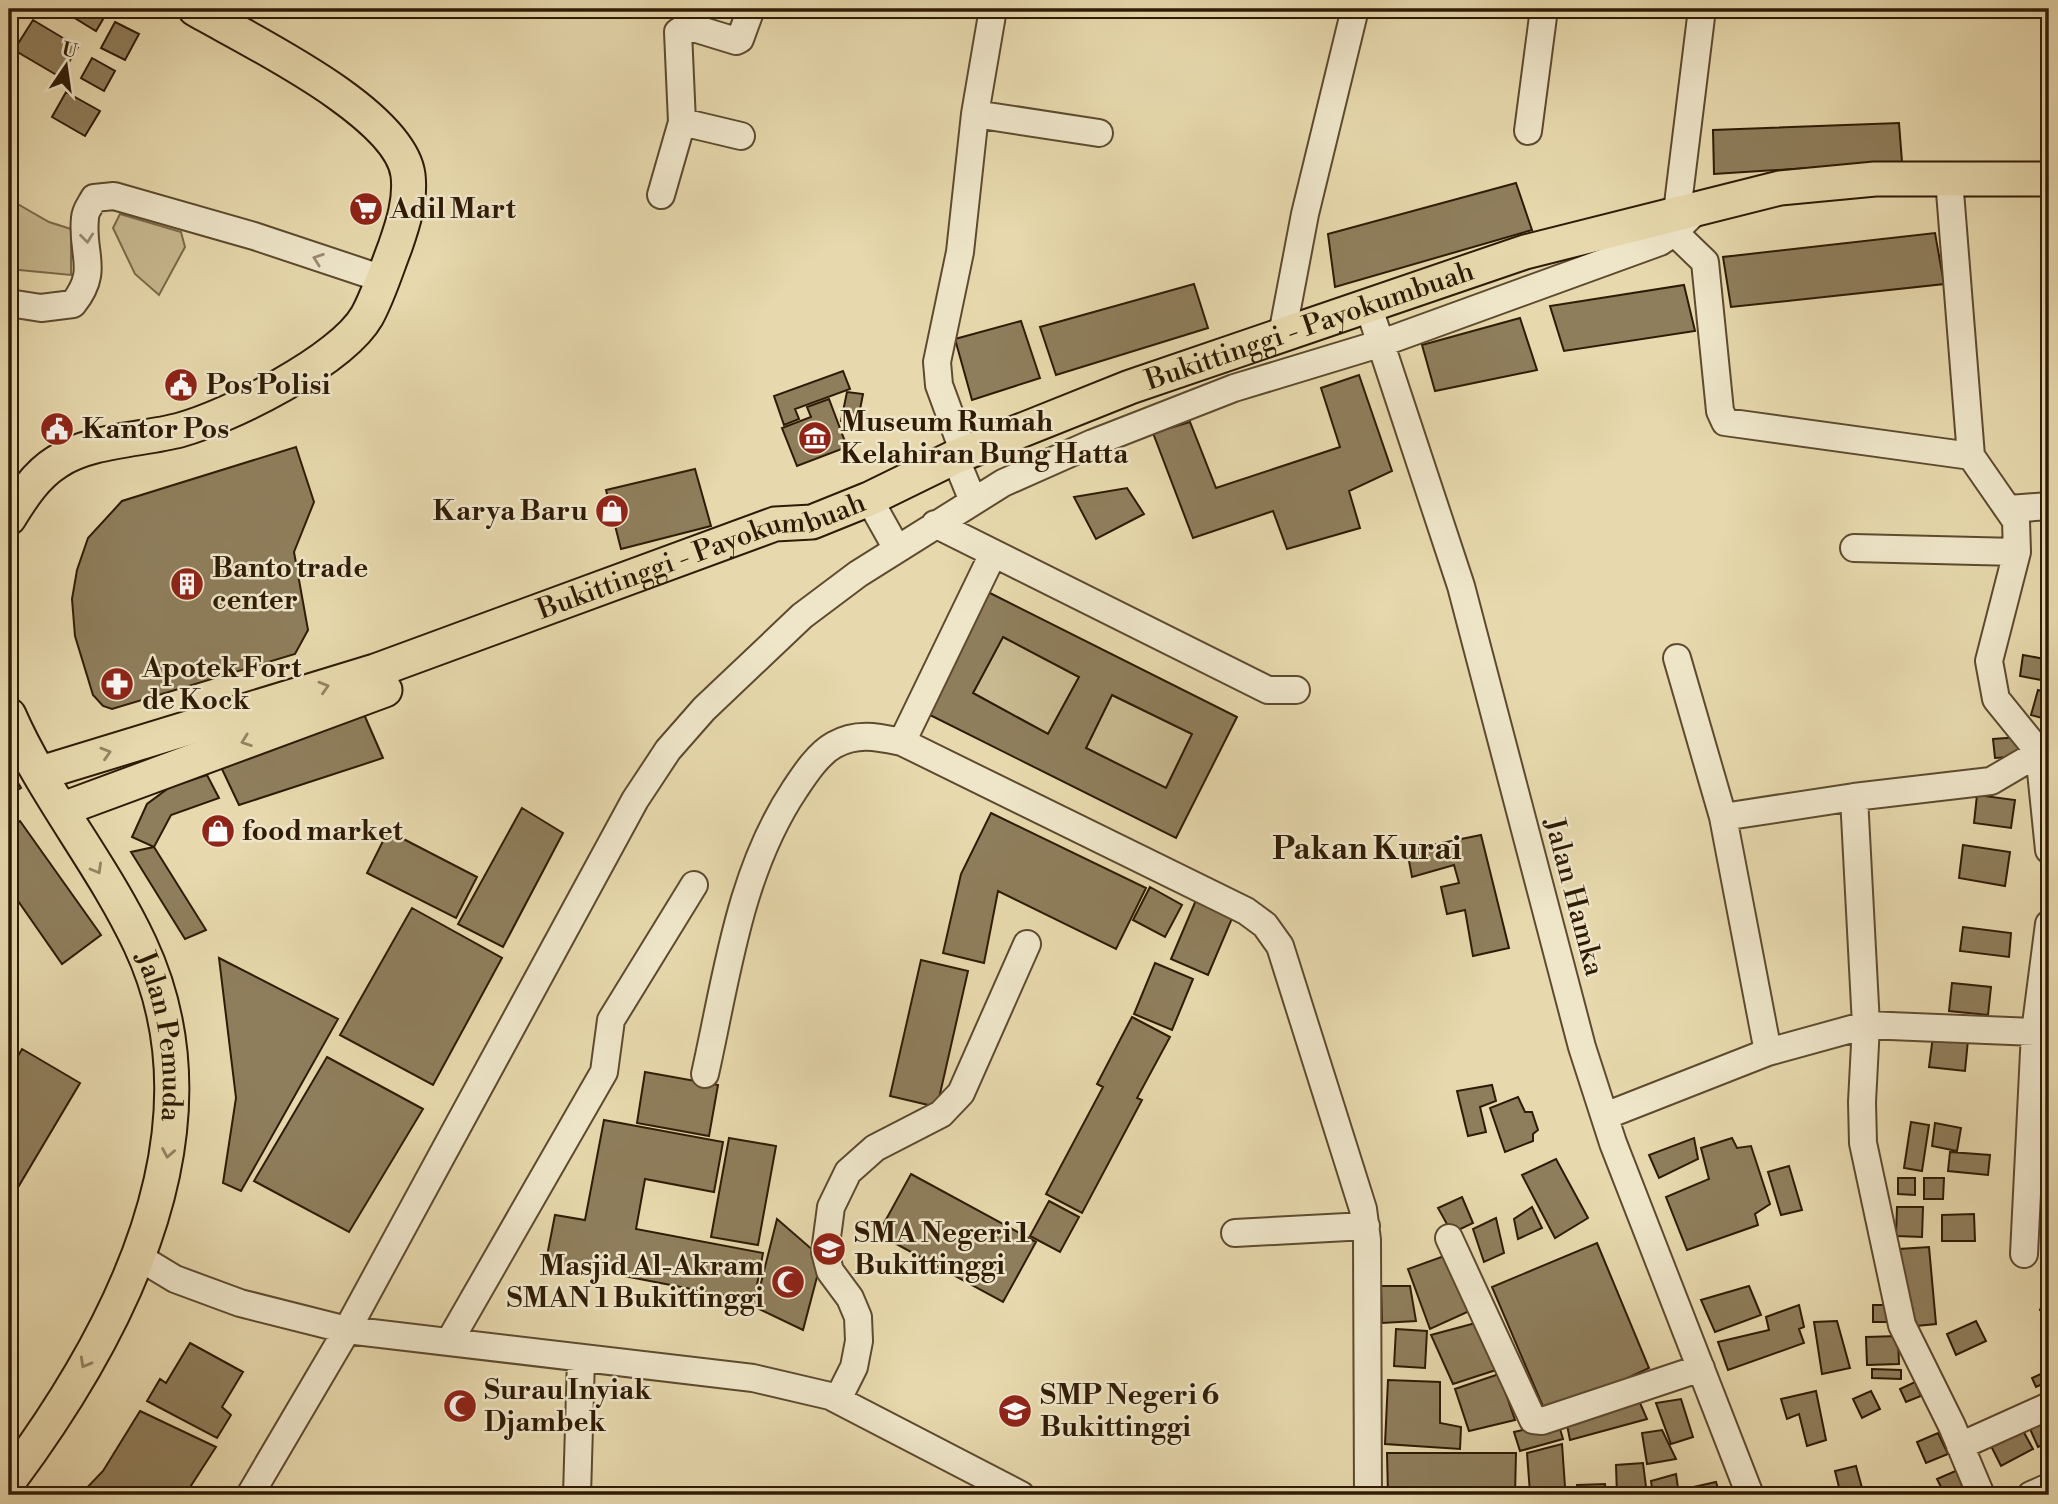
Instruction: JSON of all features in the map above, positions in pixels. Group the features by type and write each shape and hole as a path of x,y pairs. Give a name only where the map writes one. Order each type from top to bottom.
{"main road":[{"path":"9,517 25,492 57,461 96,447 181,430 242,405 340,349 366,317 383,279 406,215 408,173 395,147 346,97 195,9"},
{"name":"Bukittinggi - Payokumbuah","path":"41,773 375,671 775,524 812,522 854,502 869,499 960,455 1130,387 1525,252 1684,217 1780,188 1875,179 2049,179"},
{"path":"63,810 779,542 812,522"},
{"name":"Jalan Pemuda","path":"9,715 140,944 158,991 172,1056 170,1147 158,1198 137,1256 111,1317 83,1369 46,1432 9,1481"}],"street":[{"path":"661,195 682,122 678,32 681,27 687,26 736,41 740,39 751,9"},
{"path":"973,502 939,385 937,362 960,252 975,114 993,9"},
{"path":"1282,335 1307,203 1355,9"},
{"path":"1528,131 1544,9"},
{"path":"1702,9 1684,217 1705,262 1720,411 1726,422 1971,456"},
{"path":"975,114 1099,133"},
{"path":"682,122 741,136"},
{"path":"1949,179 1971,456 2016,521 2017,552 1989,661 1996,699 2044,749 2049,850"},
{"path":"9,303 41,308 73,304 85,288 90,267 85,216 94,198 114,196 254,236 383,279"},
{"path":"250,1495 346,1330 635,800 668,750 704,709 802,616 897,549 1003,483 1082,448 1222,393 1380,344 1660,242 1684,217"},
{"name":"Jalan Hamka","path":"1368,305 1461,586 1578,1034 1605,1116 1750,1495"},
{"path":"869,499 897,549"},
{"path":"2009,509 2049,506"},
{"path":"935,524 992,556 1268,690 1296,690"},
{"path":"1854,548 2017,552"},
{"path":"902,742 992,556"},
{"path":"1677,657 1723,817 1768,1052"},
{"path":"705,1074 748,885 783,808 808,770 833,745 864,735 902,742 1246,911 1265,925 1280,946 1366,1226 1368,1495"},
{"path":"1723,817 1854,797 1991,781 2044,749"},
{"path":"1854,797 1866,1025 1863,1143 1902,1325 1981,1495"},
{"path":"449,1342 604,1072 611,1020 694,885"},
{"path":"2024,1254 2035,1032 2049,924"},
{"path":"838,1399 854,1367 859,1341 858,1317 850,1298 831,1271 825,1252 831,1207 848,1172 875,1148 941,1114 961,1093 1027,944"},
{"path":"1605,1116 1768,1052 1866,1025 2035,1032"},
{"path":"1235,1233 1366,1226"},
{"path":"1449,1238 1534,1420 1542,1421 1701,1368"},
{"path":"137,1256 175,1279 240,1303 346,1330 753,1378 838,1399 1021,1495"},
{"path":"577,1495 581,1359"},
{"path":"1960,1446 2049,1406"},
{"path":"2031,1495 2049,1487"}],"shaded area":[{"path":"9,199 49,222 71,229 71,275 9,269"},
{"path":"120,214 181,232 185,247 159,295 135,274 113,228"},
{"path":"1003,637 1079,677 1048,734 973,693"},
{"path":"1112,695 1192,734 1166,788 1086,748"}],"building":[{"path":"60,9 109,9 96,31"},
{"path":"33,20 78,47 60,77 14,50"},
{"path":"115,22 139,34 125,60 101,48"},
{"path":"92,58 115,71 104,91 81,78"},
{"path":"66,92 100,111 85,136 52,117"},
{"path":"1899,123 1902,162 1714,174 1713,130"},
{"path":"1516,183 1532,230 1335,287 1328,234"},
{"path":"1935,233 1944,284 1731,307 1723,257"},
{"path":"1194,284 1208,328 1056,375 1040,327"},
{"path":"1684,285 1695,331 1564,351 1550,306"},
{"path":"1520,318 1537,370 1435,391 1422,345"},
{"path":"1021,321 1040,378 972,400 955,339"},
{"name":"Museum Rumah Kelahiran Bung Hatta","path":"843,371 850,389 795,409 799,419 784,425 774,396"},
{"path":"1359,375 1392,471 1349,491 1360,528 1287,549 1273,511 1193,538 1153,433 1190,422 1216,488 1340,447 1321,388"},
{"name":"Museum Rumah Kelahiran Bung Hatta","path":"847,392 863,394 857,425 841,421"},
{"name":"Museum Rumah Kelahiran Bung Hatta","path":"829,399 847,447 797,466 782,428 811,417 807,407"},
{"name":"Banto trade center","path":"296,447 314,502 294,552 308,630 295,654 112,709 103,706 93,695 75,636 72,599 77,570 88,538 122,501"},
{"path":"695,469 711,526 621,549 606,490"},
{"path":"1127,488 1144,514 1096,539 1074,497"},
{"path":"984,590 1237,717 1176,838 922,711","holes":["1003,637 1079,677 1048,734 973,693","1112,695 1192,734 1166,788 1086,748"]},
{"path":"2023,655 2045,659 2041,680 2020,676"},
{"path":"2038,690 2049,693 2049,720 2031,715"},
{"path":"363,712 383,758 239,805 221,767"},
{"path":"2021,737 2022,756 1995,758 1993,739"},
{"path":"13,774 21,788 9,795 9,776"},
{"path":"207,775 219,798 171,815 154,847 132,837 147,804 170,787"},
{"path":"1977,795 2015,800 2011,828 1974,823"},
{"path":"522,808 563,833 503,947 458,924"},
{"path":"991,813 1146,888 1116,949 998,891 984,963 943,953 961,874"},
{"path":"20,821 101,935 62,964 9,888 9,827"},
{"path":"388,831 477,877 456,918 367,873"},
{"path":"1481,835 1509,948 1473,956 1465,910 1447,914 1441,887 1459,883 1454,865 1412,877 1407,850"},
{"path":"1963,845 2010,852 2005,886 1959,878"},
{"path":"154,847 206,930 185,939 131,852"},
{"path":"1150,887 1182,905 1165,937 1133,920"},
{"path":"1196,900 1233,916 1208,975 1171,959"},
{"path":"412,908 502,958 433,1085 340,1035"},
{"path":"1963,927 2011,933 2009,957 1960,951"},
{"path":"219,958 338,1019 241,1191 223,1183 236,1098"},
{"path":"921,960 968,971 937,1107 890,1096"},
{"path":"1155,963 1193,979 1172,1030 1134,1014"},
{"path":"1952,983 1991,987 1988,1015 1949,1011"},
{"path":"1132,1017 1170,1037 1137,1098 1142,1100 1082,1213 1046,1194 1103,1087 1097,1084"},
{"path":"1933,1036 1968,1040 1965,1071 1929,1067"},
{"path":"2049,1047 2049,1068 2043,1066"},
{"path":"22,1049 80,1083 17,1189 9,1184 9,1067 11,1068"},
{"path":"327,1057 423,1109 349,1232 254,1181"},
{"path":"645,1072 718,1085 709,1136 637,1123"},
{"path":"1492,1085 1496,1101 1480,1107 1486,1132 1468,1136 1457,1091"},
{"path":"1518,1097 1525,1112 1532,1112 1538,1130 1533,1134 1533,1141 1505,1152 1490,1108"},
{"path":"2049,1117 2049,1136 2046,1137 2043,1118"},
{"path":"604,1120 723,1142 714,1192 645,1179 636,1229 763,1253 754,1301 546,1261 555,1215 585,1220"},
{"path":"1911,1122 1929,1125 1922,1171 1904,1168"},
{"path":"1935,1123 1961,1128 1957,1151 1932,1146"},
{"path":"729,1138 776,1146 758,1245 711,1237"},
{"path":"1694,1138 1698,1159 1659,1178 1649,1155"},
{"path":"1732,1138 1737,1148 1751,1146 1770,1204 1755,1214 1758,1225 1687,1250 1666,1197 1709,1179 1701,1148"},
{"path":"2046,1140 2049,1140 2049,1166 2043,1165"},
{"path":"1950,1152 1990,1155 1988,1175 1948,1171"},
{"path":"1556,1159 1588,1218 1555,1238 1522,1175"},
{"path":"1789,1166 1802,1210 1781,1215 1768,1172"},
{"path":"911,1174 1036,1242 1003,1302 878,1234"},
{"path":"1898,1178 1915,1178 1915,1195 1898,1194"},
{"path":"1924,1178 1944,1178 1943,1199 1924,1199"},
{"path":"1462,1197 1473,1223 1452,1233 1438,1208"},
{"path":"1049,1201 1079,1217 1060,1252 1030,1236"},
{"path":"1532,1207 1542,1228 1518,1239 1514,1219"},
{"path":"1897,1207 1923,1207 1922,1237 1896,1236"},
{"path":"2040,1209 2049,1210 2049,1228 2040,1228"},
{"path":"1974,1214 1975,1241 1942,1241 1942,1215"},
{"path":"1496,1218 1504,1253 1484,1262 1473,1229"},
{"name":"Masjid Al-Akram SMAN 1 Bukittinggi","path":"777,1219 822,1258 803,1330 755,1307"},
{"path":"1597,1243 1649,1368 1547,1416 1492,1287"},
{"path":"1929,1247 1936,1324 1906,1327 1899,1249"},
{"path":"1447,1255 1476,1308 1430,1329 1408,1269"},
{"path":"1381,1286 1410,1286 1416,1321 1382,1323"},
{"path":"1749,1286 1761,1315 1715,1332 1701,1300"},
{"path":"2043,1302 2049,1303 2049,1312 2040,1310"},
{"path":"1799,1305 1804,1327 1799,1329 1804,1343 1728,1370 1718,1342 1769,1330 1766,1317"},
{"path":"1873,1305 1888,1305 1888,1322 1873,1322"},
{"path":"1483,1321 1499,1369 1453,1384 1431,1335"},
{"path":"1837,1321 1850,1368 1822,1374 1814,1322"},
{"path":"1976,1321 1986,1341 1956,1355 1947,1334"},
{"path":"1396,1329 1427,1331 1425,1368 1394,1366"},
{"path":"1898,1336 1899,1364 1867,1365 1866,1337"},
{"path":"190,1343 243,1372 222,1407 231,1415 217,1438 147,1401 160,1379 166,1383"},
{"path":"1872,1369 1901,1370 1901,1379 1872,1378"},
{"path":"2049,1370 2049,1381 2036,1387 2032,1378"},
{"path":"1499,1374 1515,1420 1469,1431 1455,1389"},
{"path":"1388,1380 1440,1382 1440,1423 1461,1427 1460,1449 1385,1444"},
{"path":"1915,1382 1921,1396 1906,1402 1900,1389"},
{"path":"1816,1391 1826,1440 1807,1446 1799,1414 1787,1419 1781,1399"},
{"path":"1871,1391 1880,1409 1862,1418 1853,1399"},
{"path":"1637,1396 1647,1419 1570,1440 1566,1420"},
{"path":"1681,1399 1693,1437 1671,1444 1656,1403"},
{"path":"140,1411 216,1447 185,1495 80,1495 103,1471"},
{"path":"2037,1418 2048,1443 2038,1447 2027,1422"},
{"path":"1558,1422 1563,1439 1520,1451 1514,1432"},
{"path":"2021,1427 2033,1449 2001,1466 1990,1444"},
{"path":"1662,1430 1676,1459 1647,1464 1642,1433"},
{"path":"1938,1433 1948,1454 1926,1463 1917,1442"},
{"path":"1562,1444 1565,1487 1530,1493 1527,1453"},
{"path":"1387,1453 1516,1453 1515,1495 1388,1495"},
{"path":"1643,1463 1647,1495 1617,1495 1616,1465"},
{"path":"1856,1466 1864,1495 1841,1495 1835,1471"},
{"path":"1960,1469 1969,1489 1956,1495 1945,1495 1937,1479"},
{"path":"1676,1474 1679,1495 1653,1495 1651,1481"},
{"path":"1716,1482 1720,1495 1681,1495 1680,1490"},
{"path":"1605,1484 1606,1495 1578,1495 1577,1485"}],"place":[{"name":"Adil Mart","path":"366,209"},
{"name":"Pos Polisi","path":"181,385"},
{"name":"Kantor Pos","path":"57,429"},
{"name":"Museum Rumah Kelahiran Bung Hatta","path":"815,438"},
{"name":"Karya Baru","path":"612,511"},
{"name":"Banto trade center","path":"187,584"},
{"name":"Apotek Fort de Kock","path":"117,684"},
{"name":"food market","path":"218,831"},
{"name":"SMA Negeri 1 Bukittinggi","path":"829,1249"},
{"name":"Masjid Al-Akram SMAN 1 Bukittinggi","path":"788,1282"},
{"name":"Surau Inyiak Djambek","path":"460,1406"},
{"name":"SMP Negeri 6 Bukittinggi","path":"1015,1411"}],"district":[{"name":"Pakan Kurai","path":"1367,849"}]}
